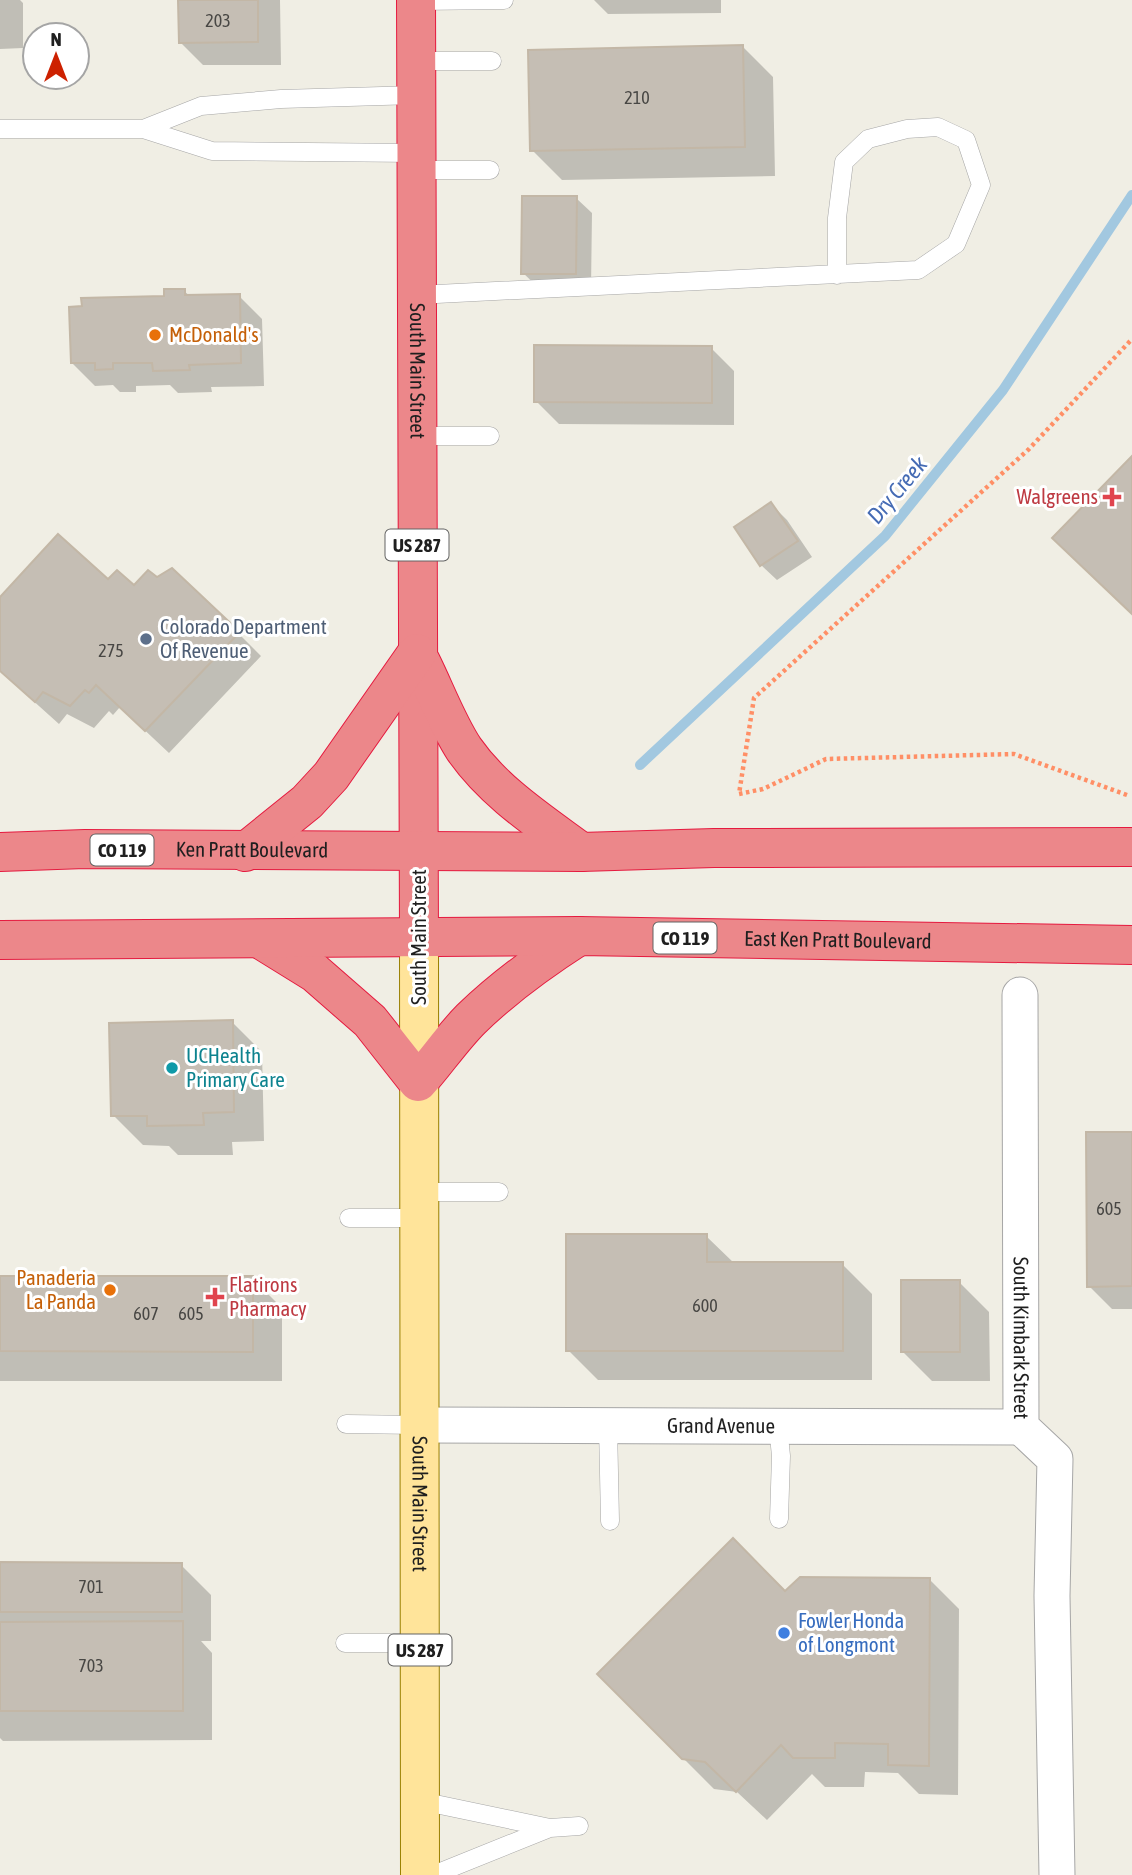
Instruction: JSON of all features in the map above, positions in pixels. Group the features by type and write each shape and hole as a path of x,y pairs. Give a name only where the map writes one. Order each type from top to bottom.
{"highway":[{"name":"South Main Street","path":"416,0 419,937"},
{"path":"245,852 307,802 331,776 417,653 463,748 514,803 581,852"},
{"name":"CO 119","path":"419,852 1132,847"},
{"name":"Ken Pratt Boulevard","path":"0,852 85,849 419,852"},
{"path":"260,939 315,973 370,1021 418,1083 469,1021 527,970 579,936"},
{"name":"East Ken Pratt Boulevard","path":"419,937 579,936 1132,945"},
{"name":"CO 119","path":"0,940 419,937"}],"main road":[{"name":"South Main Street","path":"419,937 420,1875"}],"street":[{"name":"South Kimbark Street","path":"1020,995 1021,1427 1055,1459 1052,1596 1057,1875"},
{"name":"Grand Avenue","path":"420,1425 1021,1427"}],"lane":[{"path":"416,0 504,0"},
{"path":"144,129 201,106 281,99 416,78 492,61"},
{"path":"417,295 837,275 918,270 956,244 981,185 966,140 939,127 908,129 868,139 844,162 837,218 837,275"},
{"path":"0,129 144,129 212,150 416,161 491,170"},
{"path":"418,436 490,436"},
{"path":"349,1218 499,1192"},
{"path":"346,1424 420,1425"},
{"path":"608,1425 610,1521"},
{"path":"778,1426 781,1456 779,1519"},
{"path":"345,1643 420,1643"},
{"path":"421,1801 550,1828 579,1826"},
{"path":"433,1875 550,1828"}],"path":[{"path":"1127,795 1014,754 826,759 763,789 739,794 754,698 1029,449 1132,340"}],"building":[{"path":"178,0 258,0 258,42 179,43"},
{"path":"743,45 745,147 530,151 528,50"},
{"path":"522,196 577,196 576,274 521,274"},
{"name":"McDonald's","path":"164,289 185,289 185,295 240,294 241,363 189,365 190,370 153,371 152,363 113,363 113,369 95,370 95,363 71,363 69,307 82,306 81,298 164,296"},
{"path":"534,345 712,346 712,403 534,402"},
{"name":"Walgreens","path":"1132,456 1132,614 1052,538"},
{"path":"771,502 798,541 760,566 734,527"},
{"path":"58,534 108,579 117,570 134,585 148,570 157,577 172,568 240,632 145,731 96,685 89,693 85,690 70,706 43,692 35,702 0,671 0,597"},
{"name":"UCHealth Primary Care","path":"233,1020 234,1112 203,1113 204,1125 147,1126 147,1116 111,1116 109,1023"},
{"path":"1086,1132 1132,1132 1132,1286 1087,1287"},
{"path":"566,1234 707,1234 707,1262 843,1262 843,1351 566,1351"},
{"path":"0,1276 253,1276 253,1352 0,1351"},
{"path":"901,1280 960,1280 960,1352 901,1352"},
{"name":"Fowler Honda of Longmont","path":"733,1538 785,1591 800,1577 930,1578 929,1766 888,1765 888,1744 835,1743 835,1758 793,1758 781,1745 736,1792 705,1762 682,1759 597,1674"},
{"path":"0,1562 182,1563 182,1612 0,1612"},
{"path":"183,1621 183,1711 0,1711 0,1622"}],"waterway":[{"name":"Dry Creek","path":"640,765 885,536 1003,390 1132,195"}],"place":[{"name":"McDonald's","path":"155,335"},
{"name":"Walgreens","path":"1112,497"},
{"name":"Colorado Department Of Revenue","path":"146,639"},
{"name":"UCHealth Primary Care","path":"172,1068"},
{"name":"Panaderia La Panda","path":"110,1290"},
{"name":"Flatirons Pharmacy","path":"215,1297"},
{"name":"Fowler Honda of Longmont","path":"784,1633"}]}
